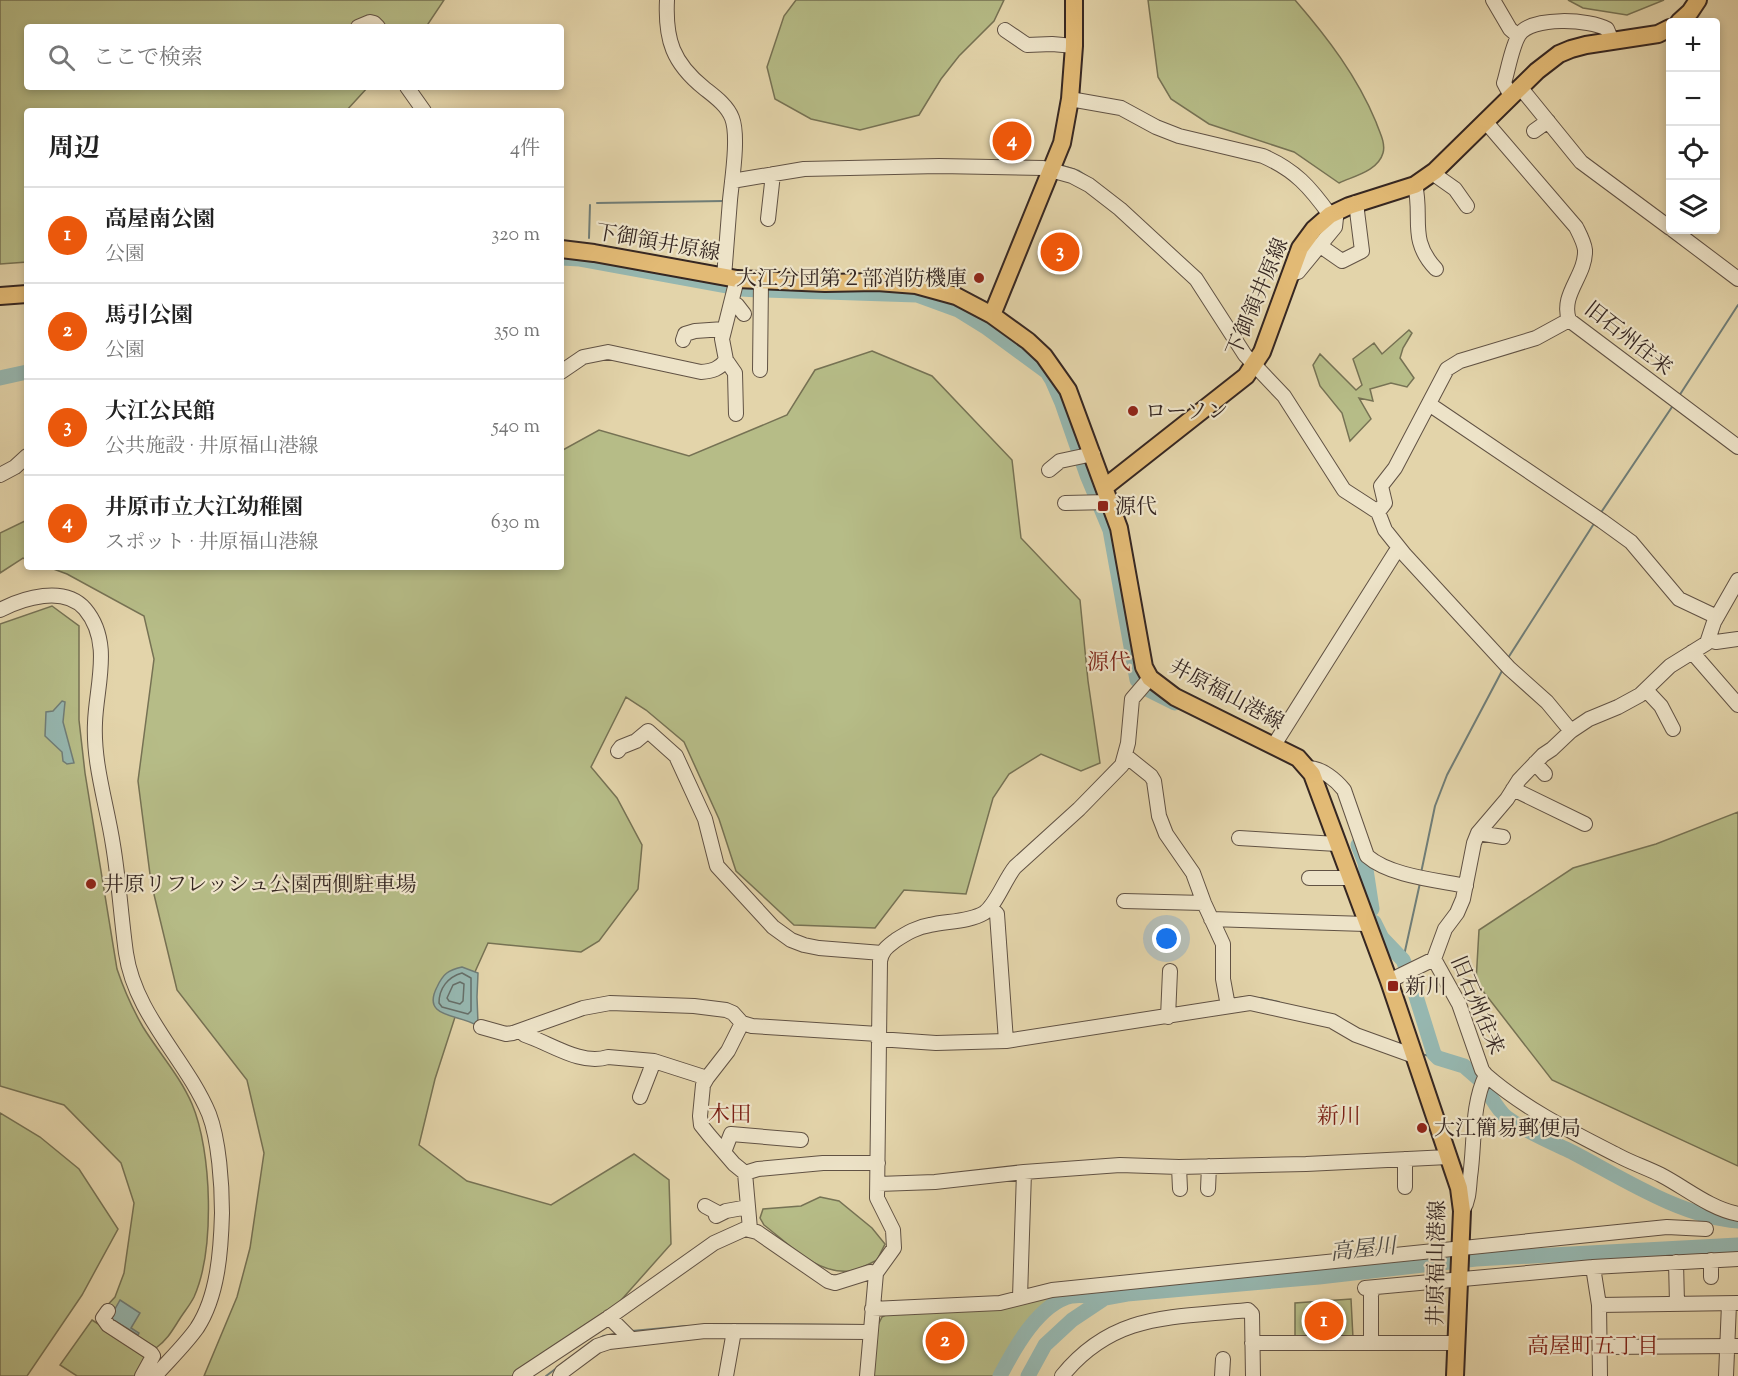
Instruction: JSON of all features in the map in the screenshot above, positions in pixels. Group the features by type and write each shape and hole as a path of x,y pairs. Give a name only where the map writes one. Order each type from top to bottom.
{"main road":[{"path":"992,315 1062,143 1070,99 1074,46 1074,0"},
{"path":"1683,18 1698,0"},
{"name":"下御領井原線","path":"1103,498 1234,387 1254,367 1262,352 1300,248 1307,237 1331,214 1356,203 1415,185 1435,171 1537,71 1559,54 1579,47 1646,37 1666,30"},
{"name":"下御領井原線","path":"564,249 731,278 761,281 877,282 916,285 948,292 992,315"},
{"path":"0,296 24,294"},
{"name":"井原福山港線","path":"992,315 1028,341 1044,356 1068,390 1085,456 1121,537 1144,667 1150,678 1175,697 1274,745 1298,758 1308,768 1389,981 1460,1188 1461,1249 1455,1376"}],"street":[{"path":"667,0 668,30 676,58 688,75 723,105 731,116 735,135 732,182 731,303 722,339 726,360 735,373 735,414"},
{"path":"1493,0 1510,29 1518,36"},
{"path":"1612,41 1611,33 1601,25 1568,20 1525,28 1518,36 1504,83 1548,122 1581,162 1666,225"},
{"path":"1005,30 1027,45 1074,46"},
{"path":"409,90 422,108"},
{"path":"1070,99 1121,108 1173,134 1263,156 1299,176 1335,218 1335,227 1298,272 1290,274"},
{"name":"旧石州往来","path":"1485,121 1576,227 1582,240 1585,248 1584,259 1567,299 1569,320 1738,447"},
{"path":"1534,131 1548,122"},
{"path":"732,182 804,169 939,166 1052,170 1072,176 1104,195 1180,264 1204,290 1254,367 1284,396 1344,490 1380,510 1386,531 1399,549 1502,660 1547,702 1571,731"},
{"path":"1435,171 1438,177 1455,189 1467,206"},
{"path":"768,219 773,174"},
{"path":"1415,185 1419,238 1429,262 1436,269"},
{"path":"1320,246 1342,261 1362,251 1356,203"},
{"path":"1679,234 1738,279"},
{"path":"760,370 761,281"},
{"path":"731,303 737,305 744,314"},
{"path":"1380,510 1384,503 1381,486 1395,468 1442,375 1453,364 1536,338 1569,320"},
{"path":"683,340 687,333 724,329"},
{"path":"564,370 584,357 608,352 701,372 721,368 726,360"},
{"path":"1429,404 1631,542 1679,599 1717,617"},
{"path":"1049,470 1060,461 1085,456"},
{"path":"0,475 24,459"},
{"path":"1065,503 1103,498"},
{"path":"1274,745 1399,549"},
{"path":"1738,580 1717,617 1709,640 1716,642 1738,639"},
{"path":"0,610 16,602 42,595 58,597 73,601 85,609 97,630 102,659 94,739 114,846 126,956 133,979 147,1010 210,1116 218,1156 222,1214 217,1270 212,1293 196,1329 155,1376"},
{"name":"旧石州往来","path":"1462,1211 1468,1196 1475,1116 1486,1075 1482,1070 1459,1004 1434,959 1444,929 1460,906 1478,833 1535,763 1571,731 1589,719 1618,707 1646,690 1670,666 1709,640"},
{"path":"1692,652 1738,705"},
{"path":"867,1376 876,1273 894,1248 892,1230 877,1198 878,1037 882,953 887,946 909,932 927,925 982,914 990,907 1007,876 1015,867 1116,772 1126,756 1132,699 1150,678"},
{"path":"1646,690 1660,706 1673,729"},
{"path":"618,751 648,731 674,753 705,819 717,866 781,934 819,948 882,953"},
{"path":"1126,756 1154,781 1159,816 1166,834 1192,873 1210,919 1223,944 1223,979 1228,1006"},
{"path":"1535,763 1545,774"},
{"path":"1308,768 1315,768 1322,772 1339,783 1344,790 1366,856 1371,860 1398,872 1466,886"},
{"path":"1513,789 1585,824"},
{"path":"1478,833 1503,837"},
{"path":"1239,838 1337,844"},
{"path":"1309,878 1349,878"},
{"path":"1124,901 1204,903"},
{"path":"990,907 997,914 1006,1041"},
{"path":"1210,919 1366,924"},
{"path":"1389,981 1434,959"},
{"path":"1168,1017 1170,971"},
{"path":"481,1027 506,1034 583,1008 610,1003 694,1006 726,1010 742,1023 760,1027 936,1043 1006,1041 1250,1003 1332,1021 1356,1035 1414,1056"},
{"path":"742,1023 728,1051 703,1085 699,1116 701,1125 745,1173 750,1229"},
{"path":"520,1031 579,1057 654,1061 707,1078"},
{"path":"640,1097 654,1061"},
{"path":"1486,1075 1509,1095 1536,1113 1620,1157 1661,1175 1716,1207 1738,1214"},
{"path":"724,1152 731,1134 801,1140"},
{"path":"878,1184 935,1182 1024,1172 1120,1165 1179,1167 1306,1164 1448,1157"},
{"path":"1405,1160 1405,1187"},
{"path":"745,1173 758,1169 823,1162 878,1163"},
{"path":"1208,1189 1209,1166"},
{"path":"1179,1167 1180,1189"},
{"path":"1020,1297 1024,1172"},
{"path":"705,1206 718,1215 726,1211 748,1208"},
{"path":"872,1309 992,1304 1064,1288 1667,1227 1706,1229"},
{"path":"520,1376 714,1243 736,1232 750,1229 828,1281 835,1283 870,1272 876,1273"},
{"path":"1371,1343 1369,1288 1460,1277 1738,1258"},
{"path":"1711,1260 1711,1277"},
{"path":"1677,1262 1677,1303"},
{"path":"1593,1267 1599,1305 1600,1376"},
{"path":"1599,1305 1733,1303 1732,1346 1726,1376"},
{"path":"1062,1376 1087,1349 1125,1327 1148,1320 1248,1310 1252,1314 1252,1376"},
{"path":"108,1311 103,1318 108,1325 152,1353 153,1356 142,1376"},
{"path":"609,1317 631,1339"},
{"path":"560,1376 562,1372 597,1346 609,1342 705,1331 870,1332"},
{"path":"726,1376 734,1331"},
{"path":"1252,1343 1457,1343"},
{"path":"1600,1347 1732,1346"},
{"path":"1222,1376 1223,1359"}],"green space":[{"path":"0,0 444,0 428,24 24,24 24,90 365,90 349,108 24,108 24,262 0,264"},
{"path":"796,0 1004,0 994,21 959,56 941,79 919,115 860,130 811,119 775,99 767,67 784,16"},
{"path":"1148,0 1295,0 1330,43 1360,89 1382,137 1384,149 1380,159 1371,169 1339,183 1294,152 1209,124 1171,99 1158,77"},
{"path":"1568,0 1664,0 1627,15 1583,8"},
{"path":"1409,330 1412,333 1400,358 1414,378 1407,387 1391,383 1370,389 1373,401 1359,398 1371,419 1350,441 1342,413 1320,386 1313,365 1320,354 1356,390 1362,385 1353,359 1374,343 1382,354"},
{"path":"872,351 932,376 1012,460 1021,538 1080,600 1088,681 1100,763 1081,771 1041,754 1009,774 993,798 966,894 904,890 875,928 794,925 736,871 719,819 684,742 646,710 626,697 591,767 617,798 642,845 638,889 599,941 581,952 488,943 456,1014 435,1079 419,1145 467,1181 551,1205 634,1154 669,1180 671,1244 607,1316 515,1376 204,1376 237,1297 250,1248 264,1153 247,1080 177,990 151,882 138,781 154,659 144,616 56,570 564,570 564,449 599,430 689,456 787,415 815,370"},
{"path":"24,521 24,558 0,573 0,533"},
{"path":"52,606 79,626 79,720 85,773 117,969 139,1020 192,1104 204,1147 208,1228 201,1277 191,1303 169,1335 156,1348 99,1314 115,1297 124,1273 134,1203 121,1163 64,1105 0,1086 0,624"},
{"path":"1738,812 1738,1166 1552,1080 1476,982 1479,930 1573,868 1656,844"},
{"path":"0,1113 40,1137 79,1169 118,1229 82,1295 27,1376 0,1376"},
{"path":"820,1197 839,1201 872,1228 885,1244 877,1260 850,1271 826,1268 793,1249 764,1225 760,1218 763,1209 801,1206"},
{"path":"1051,1295 1055,1301 1044,1308 1027,1325 996,1376 873,1376 877,1327 882,1317 895,1310"},
{"path":"1351,1299 1353,1338 1295,1339 1295,1303"},
{"path":"92,1320 148,1355 137,1376 77,1376 60,1365"}],"water":[{"path":"62,701 65,702 63,722 74,763 67,764 63,761 62,752 45,736 46,712 53,711"},
{"path":"462,967 478,973 478,1023 476,1025 444,1014 434,1004 433,997 441,979 446,973"},
{"path":"120,1300 140,1313 131,1328 139,1333 138,1335 110,1318"}],"waterway":[{"path":"1063,166 1079,171 1088,177"},
{"path":"597,203 724,201"},
{"path":"589,238 590,205"},
{"path":"564,258 580,259 733,287"},
{"path":"741,289 758,290"},
{"path":"765,290 917,295 958,310 987,328 1047,372 1062,403 1087,475 1110,530 1137,680"},
{"path":"1679,396 1738,305"},
{"path":"0,378 24,373"},
{"path":"1600,514 1674,404"},
{"path":"1508,658 1595,522"},
{"path":"1421,873 1435,806 1447,775 1503,669"},
{"path":"1143,687 1175,703"},
{"path":"1358,845 1365,863 1372,909"},
{"path":"1403,960 1420,883"},
{"path":"1374,922 1382,938 1403,960 1406,967"},
{"path":"1410,977 1434,1054 1438,1058 1464,1066 1479,1079"},
{"path":"1231,999 1246,997"},
{"path":"1261,998 1279,1002"},
{"path":"1421,1054 1438,1058"},
{"path":"1487,1091 1506,1117 1529,1132 1572,1152 1652,1195 1695,1212 1738,1221"},
{"name":"高屋川","path":"1028,1376 1045,1345 1072,1320 1105,1298 1476,1259 1738,1245"},
{"path":"1051,1298 1072,1296"},
{"path":"1000,1376 1029,1328 1049,1308 1060,1300 1072,1296 1105,1298"},
{"path":"710,1324 866,1325"},
{"path":"632,1331 686,1326"},
{"path":"600,1338 617,1334"},
{"path":"546,1376 558,1367"}],"place":[{"name":"井原市立大江幼稚園","path":"1012,141"},
{"name":"大江公民館","path":"1060,252"},
{"name":"大江分団第２部消防機庫","path":"979,278"},
{"name":"ローソン","path":"1133,411"},
{"name":"源代","path":"1103,506"},
{"name":"井原リフレッシュ公園西側駐車場","path":"91,884"},
{"name":"新川","path":"1393,986"},
{"name":"大江簡易郵便局","path":"1422,1128"},
{"name":"高屋南公園","path":"1324,1321"},
{"name":"馬引公園","path":"945,1341"}],"district":[{"name":"源代","path":"1109,661"},
{"name":"木田","path":"730,1113"},
{"name":"新川","path":"1339,1115"},
{"name":"高屋町五丁目","path":"1593,1345"}]}
